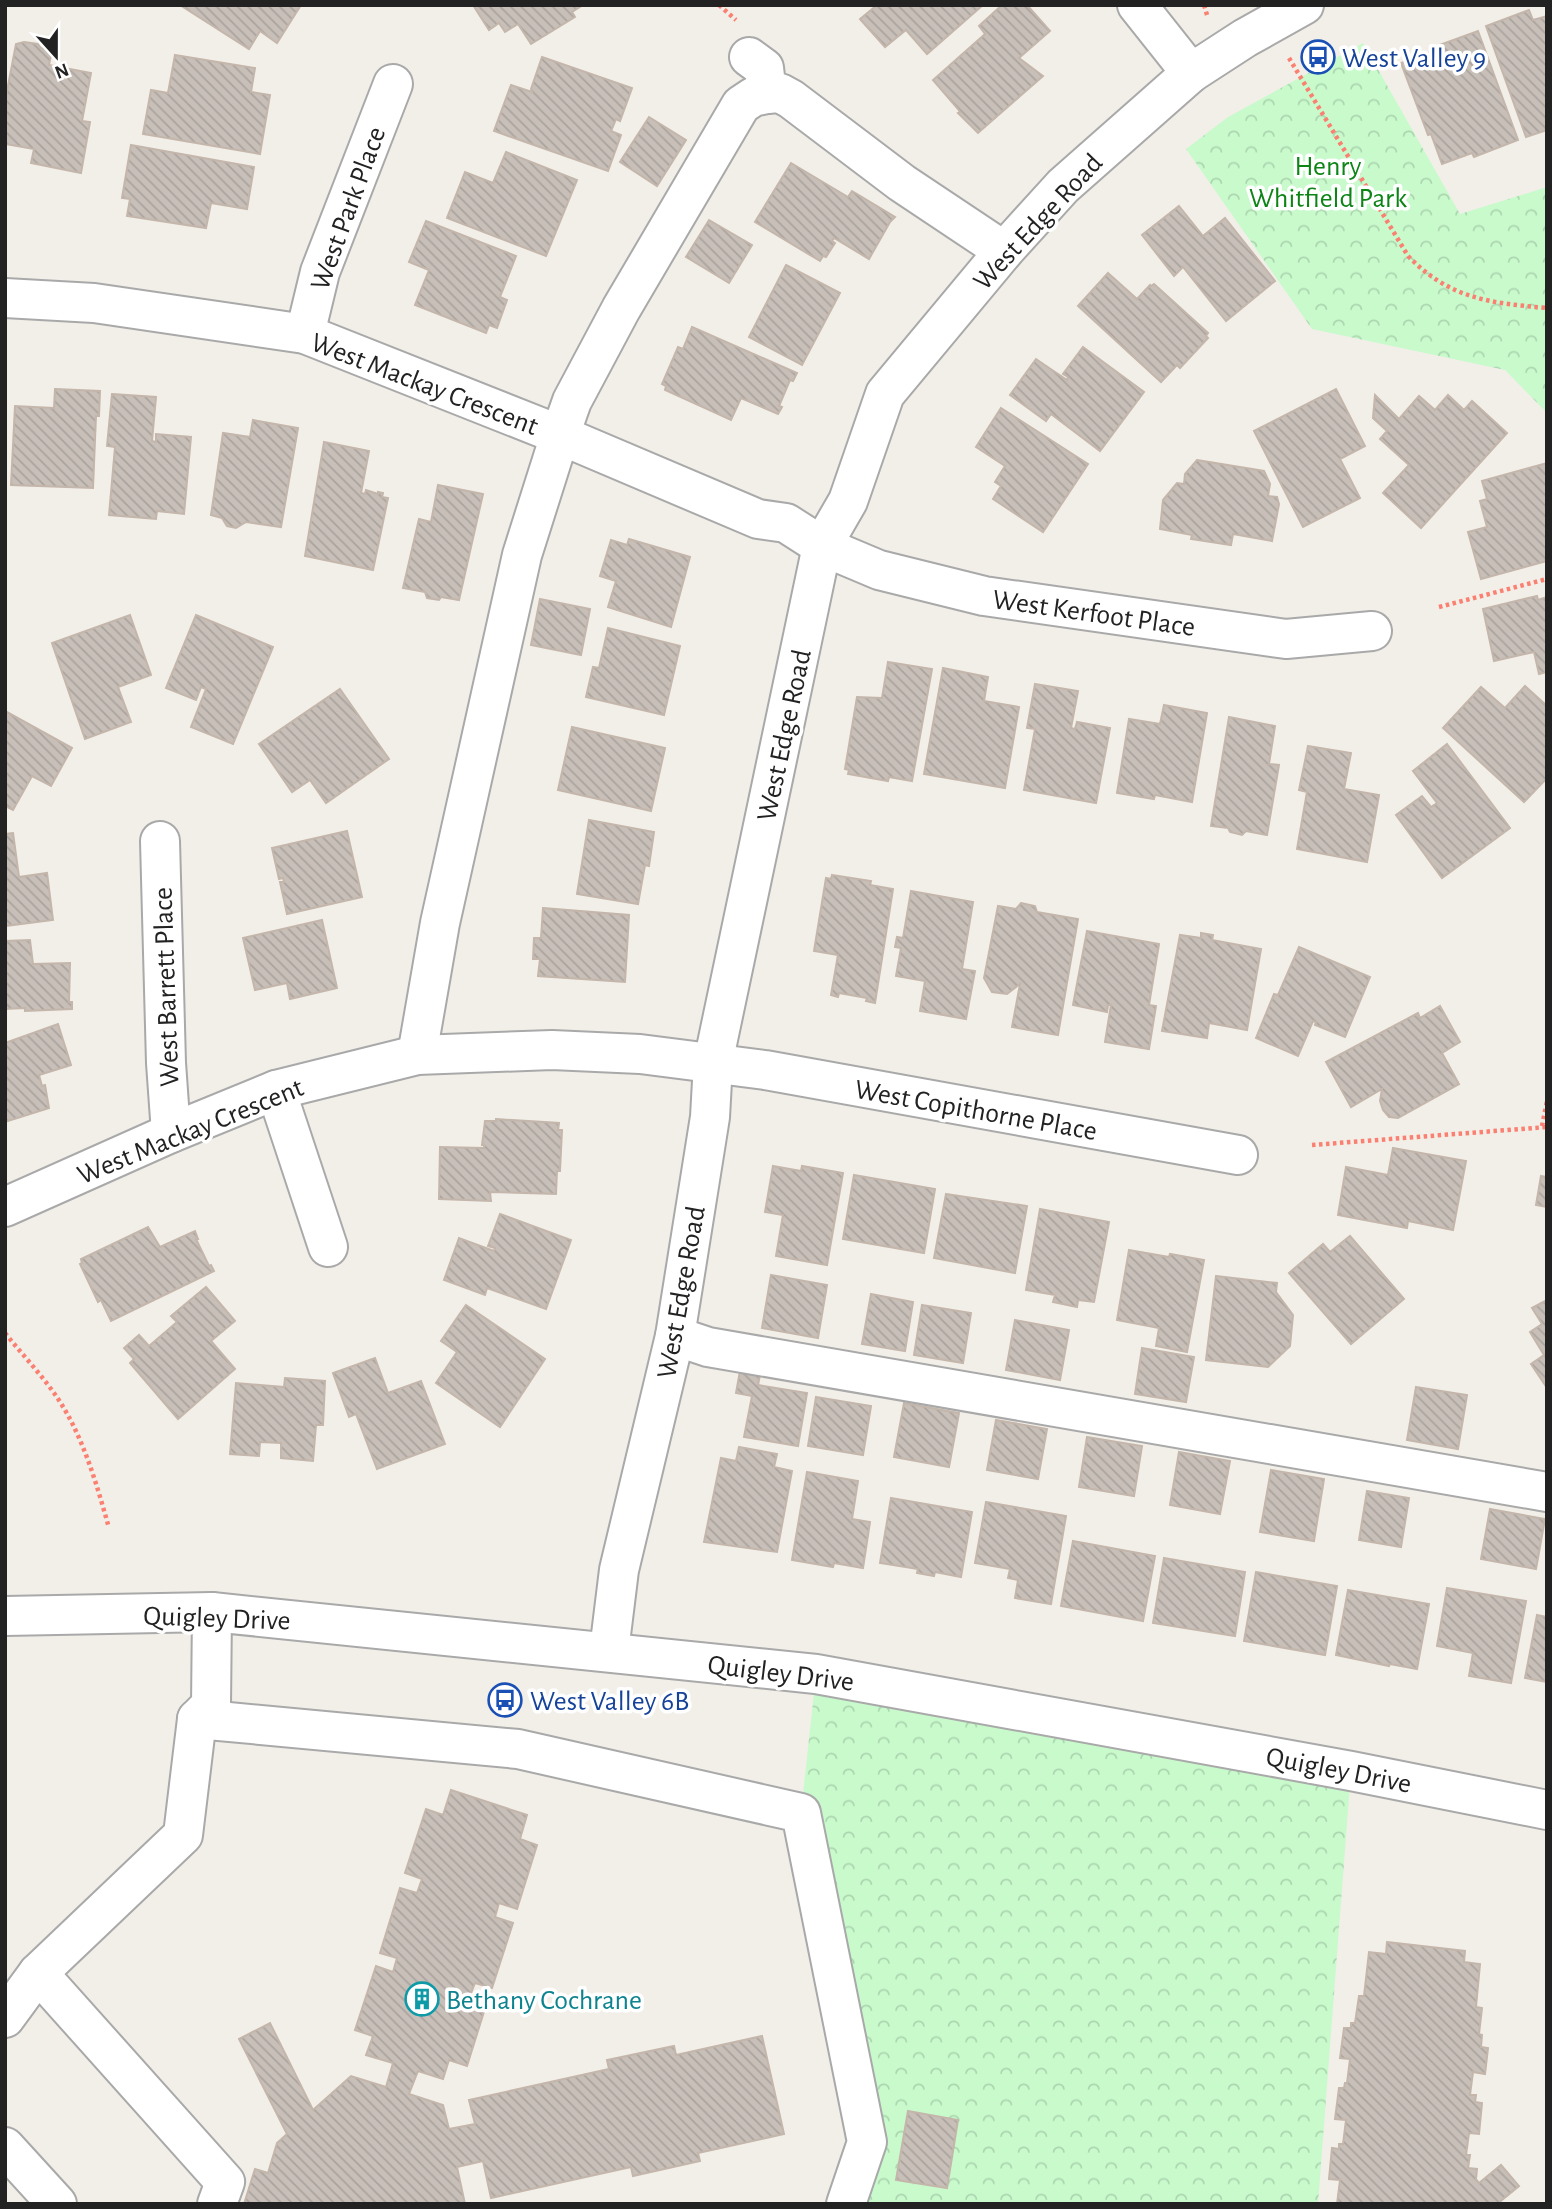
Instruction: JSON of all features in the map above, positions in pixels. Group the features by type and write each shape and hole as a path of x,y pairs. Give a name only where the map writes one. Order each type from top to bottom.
{"street":[{"path":"1137,5 1191,73"},
{"name":"West Edge Road","path":"609,1651 619,1570 675,1336 710,1117 713,1063 822,546 848,501 886,394 1004,251 1063,186 1191,73 1245,38 1304,5"},
{"path":"749,57 764,68 767,94"},
{"name":"West Park Place","path":"305,334 320,272 393,84"},
{"path":"417,1055 440,923 522,555 560,435 572,401 621,309 741,105 753,97 767,94 780,93 791,99 902,183 1004,251"},
{"name":"West Mackay Crescent","path":"5,298 93,303 305,334 560,435 758,519 786,523 822,546"},
{"name":"West Kerfoot Place","path":"822,546 879,570 984,596 1286,639 1372,631"},
{"name":"West Barrett Place","path":"160,841 166,1063 171,1133"},
{"name":"West Mackay Crescent","path":"5,1207 171,1133 276,1090 417,1055 552,1050 640,1054 713,1063"},
{"name":"West Copithorne Place","path":"713,1063 765,1070 1238,1156"},
{"path":"276,1090 328,1247"},
{"path":"675,1336 708,1347 1547,1492"},
{"path":"5,2018 38,1973 183,1835 197,1719 211,1705 212,1612"},
{"name":"Quigley Drive","path":"5,1616 212,1612 816,1674 1351,1771 1547,1810"},
{"path":"197,1719 518,1749 801,1813 867,2141 846,2204"},
{"path":"38,1973 225,2182 217,2204"},
{"path":"5,2147 57,2204"}],"path":[{"path":"1291,59 1408,256 1427,275 1480,299 1547,308"},
{"path":"1439,607 1547,579"},
{"path":"1311,1145 1545,1127 1547,1101"},
{"path":"5,1334 55,1394 68,1418 94,1474 109,1528"}],"green space":[{"name":"Henry Whitfield Park","path":"1363,43 1460,214 1547,187 1547,413 1505,370 1312,329 1186,149 1228,117"},
{"path":"816,1674 1351,1771 1318,2204 846,2204 867,2141 801,1813"}],"building":[{"path":"180,5 301,5 277,43 260,31 249,49"},
{"path":"473,5 583,5 572,12 575,17 531,44 518,24 505,32 499,23 489,30"},
{"path":"877,5 983,5 927,54 906,30 885,47 860,19"},
{"path":"1002,5 1027,5 1050,31 1019,58 1043,76 978,133 958,113 958,109 933,80 985,34 979,26"},
{"path":"1529,10 1533,20 1547,16 1547,130 1526,137 1486,26"},
{"path":"1478,31 1518,140 1474,157 1472,153 1442,164 1401,63 1436,50 1434,47"},
{"path":"24,42 52,50 49,65 91,73 82,121 90,122 81,173 31,163 34,149 5,144 5,101 16,44"},
{"path":"175,55 255,68 251,92 270,95 260,154 143,134 151,90 168,93"},
{"path":"542,57 632,88 620,121 616,119 611,131 621,135 608,171 494,131 511,85 532,92"},
{"path":"649,117 686,140 657,186 620,162"},
{"path":"131,145 254,167 247,209 211,203 206,228 127,216 130,199 122,198"},
{"path":"506,152 577,180 546,256 447,218 465,172 493,183"},
{"path":"791,163 848,197 852,191 895,217 869,259 834,238 832,241 835,243 820,261 755,222"},
{"path":"1179,206 1203,236 1225,218 1275,281 1226,321 1183,267 1174,276 1142,235"},
{"path":"709,220 752,245 729,283 686,257"},
{"path":"426,221 516,256 500,297 507,300 497,328 489,325 486,333 415,305 429,270 409,262"},
{"path":"786,265 840,293 802,365 749,337"},
{"path":"1108,273 1137,299 1154,284 1208,333 1208,338 1180,368 1177,365 1161,382 1078,306"},
{"path":"692,327 797,373 793,381 790,380 778,414 741,398 731,420 665,390 666,386 662,384 678,347 683,349"},
{"path":"1083,347 1144,392 1100,451 1051,414 1046,421 1010,395 1036,359 1067,380 1068,377 1063,374"},
{"path":"55,389 100,391 99,416 96,416 93,488 11,485 15,406 54,408"},
{"path":"1336,389 1365,446 1340,459 1360,498 1303,527 1254,431"},
{"path":"112,394 156,397 152,441 156,442 156,434 191,437 184,514 157,511 156,519 109,515 115,447 107,446"},
{"path":"1375,395 1399,419 1419,396 1435,410 1448,395 1464,410 1472,401 1507,433 1421,528 1383,493 1409,465 1380,439 1387,431 1373,418"},
{"path":"1001,408 1088,464 1043,532 993,499 1001,486 995,482 1005,466 976,447"},
{"path":"253,420 298,428 281,527 246,522 236,528 227,526 222,518 211,515 223,433 250,437"},
{"path":"324,442 369,451 361,493 365,494 366,490 378,492 383,493 382,497 388,498 373,570 305,556"},
{"path":"1197,460 1264,471 1270,484 1268,496 1277,497 1279,504 1272,541 1233,534 1231,545 1191,539 1192,535 1160,529 1163,500 1177,483 1184,484 1185,474"},
{"path":"1547,463 1547,561 1481,579 1468,532 1487,527 1480,501 1487,499 1482,481"},
{"path":"438,485 483,494 459,600 427,598 425,592 403,588 419,519 431,522"},
{"path":"629,539 690,557 671,627 608,607 616,581 600,576 611,540 627,545"},
{"path":"1537,596 1538,600 1547,597 1547,672 1539,674 1534,652 1494,661 1483,609"},
{"path":"540,599 590,609 581,655 531,645"},
{"path":"130,615 151,675 118,687 131,722 85,739 52,643"},
{"path":"196,615 273,647 233,744 191,727 206,689 201,687 196,700 166,688"},
{"path":"608,628 680,646 664,715 586,697 593,667 599,668"},
{"path":"888,662 932,669 912,781 889,777 888,781 848,774 849,770 845,769 857,697 882,698"},
{"path":"943,668 988,677 984,701 1019,707 1005,788 924,774"},
{"path":"1035,684 1078,691 1071,728 1075,729 1077,722 1110,728 1096,803 1024,790 1035,729 1027,728"},
{"path":"1525,686 1547,706 1547,778 1524,802 1443,728 1481,687 1505,708"},
{"path":"340,689 389,759 326,803 310,780 292,792 259,744"},
{"path":"1164,705 1207,713 1192,802 1155,795 1154,799 1117,793 1129,719 1160,724"},
{"path":"5,711 72,748 51,786 32,776 13,810 5,806"},
{"path":"1229,717 1275,726 1269,764 1279,765 1267,835 1246,831 1242,835 1230,832 1228,828 1211,826"},
{"path":"572,727 665,748 651,811 558,790"},
{"path":"1447,744 1510,828 1442,878 1396,815 1422,796 1431,807 1437,803 1413,771"},
{"path":"1308,746 1351,753 1344,789 1379,795 1367,862 1297,849 1307,792 1299,790"},
{"path":"589,820 654,832 649,866 645,865 638,904 577,894"},
{"path":"347,831 362,897 287,914 280,882 284,882 283,878 279,879 272,848"},
{"path":"13,833 19,877 47,873 53,920 5,926 5,834"},
{"path":"832,875 871,881 870,885 893,889 875,1003 866,1001 867,998 839,993 838,997 831,995 838,955 814,951 826,878 831,879"},
{"path":"911,891 973,902 962,969 975,971 966,1019 920,1011 925,981 896,976 901,948 895,947 897,937 903,938"},
{"path":"1021,903 1035,906 1037,912 1078,919 1058,1035 1012,1027 1020,984 1007,994 992,992 984,978 998,906 1016,909"},
{"path":"543,908 629,915 625,982 538,976 540,959 533,959 534,938 541,938"},
{"path":"322,920 337,988 290,999 287,983 255,990 243,938"},
{"path":"1087,931 1159,944 1149,1005 1156,1006 1149,1049 1105,1042 1111,1005 1108,1005 1107,1012 1073,1005"},
{"path":"1201,933 1213,935 1212,940 1261,949 1247,1030 1209,1023 1207,1038 1162,1031 1180,935 1201,938"},
{"path":"30,940 33,964 70,963 69,1002 72,1002 72,1009 5,1009 5,941"},
{"path":"1299,947 1370,977 1345,1037 1315,1025 1316,1022 1313,1021 1298,1056 1256,1038 1274,994 1278,995"},
{"path":"1440,1006 1460,1042 1442,1053 1459,1084 1398,1118 1389,1117 1383,1110 1380,1101 1382,1089 1351,1107 1326,1062 1418,1013 1420,1018"},
{"path":"58,1024 71,1065 39,1075 42,1086 45,1085 49,1108 5,1122 5,1043"},
{"path":"496,1119 559,1123 558,1130 562,1130 556,1194 490,1192 491,1201 439,1199 440,1147 484,1148 482,1145 485,1121"},
{"path":"1393,1148 1466,1161 1453,1230 1408,1221 1407,1228 1338,1215 1346,1167 1388,1175"},
{"path":"773,1166 801,1171 802,1166 843,1173 827,1265 776,1256 783,1215 765,1212"},
{"path":"854,1175 935,1189 924,1253 843,1239"},
{"path":"1541,1176 1547,1177 1547,1207 1536,1205"},
{"path":"946,1194 1027,1206 1015,1273 934,1258"},
{"path":"1040,1209 1109,1222 1094,1302 1078,1300 1077,1307 1053,1302 1055,1295 1026,1290"},
{"path":"500,1214 571,1240 546,1309 487,1288 485,1295 444,1280 459,1238 494,1251 495,1248 488,1246"},
{"path":"148,1227 160,1247 195,1231 196,1239 214,1271 111,1321 101,1300 98,1302 80,1264 81,1259"},
{"path":"1350,1236 1404,1299 1351,1344 1289,1273 1323,1244 1330,1252"},
{"path":"1129,1250 1204,1260 1187,1352 1156,1346 1159,1328 1117,1320"},
{"path":"771,1275 827,1285 818,1338 762,1328"},
{"path":"1216,1276 1277,1283 1276,1292 1293,1315 1290,1346 1268,1367 1206,1360"},
{"path":"206,1287 235,1321 211,1341 235,1369 178,1419 130,1363 134,1359 124,1348 139,1335 149,1346 177,1322 171,1316"},
{"path":"871,1294 913,1302 905,1351 862,1344"},
{"path":"1547,1300 1547,1388 1531,1364 1544,1355 1530,1332 1542,1324 1532,1308"},
{"path":"466,1305 545,1359 500,1427 436,1383 457,1352 441,1341"},
{"path":"922,1305 971,1313 963,1363 914,1355"},
{"path":"1015,1320 1069,1330 1060,1380 1006,1370"},
{"path":"1142,1348 1194,1357 1186,1402 1135,1394"},
{"path":"375,1358 388,1393 421,1381 445,1444 377,1469 356,1414 349,1417 333,1373"},
{"path":"740,1371 760,1375 758,1385 807,1393 798,1446 744,1437 752,1396 736,1393"},
{"path":"285,1378 325,1381 323,1425 316,1425 313,1461 281,1458 281,1443 260,1442 259,1456 230,1454 236,1383 284,1387"},
{"path":"1416,1387 1467,1395 1458,1449 1407,1440"},
{"path":"816,1397 871,1406 863,1455 808,1446"},
{"path":"904,1403 959,1413 949,1467 894,1457"},
{"path":"996,1420 1047,1429 1038,1479 987,1470"},
{"path":"1087,1437 1142,1446 1134,1496 1079,1487"},
{"path":"739,1447 777,1454 774,1467 792,1471 777,1552 704,1542 721,1458 736,1461"},
{"path":"1179,1452 1230,1461 1220,1514 1170,1505"},
{"path":"1271,1470 1324,1479 1314,1541 1260,1532"},
{"path":"807,1472 858,1481 852,1519 870,1522 863,1568 834,1563 833,1567 792,1560"},
{"path":"1367,1491 1409,1498 1401,1547 1359,1540"},
{"path":"891,1498 972,1512 961,1577 935,1572 934,1576 917,1573 918,1569 880,1563"},
{"path":"986,1502 1066,1516 1051,1604 1015,1598 1018,1580 1008,1578 1010,1569 975,1563"},
{"path":"1490,1509 1545,1519 1536,1569 1481,1559"},
{"path":"1073,1541 1155,1556 1143,1621 1061,1606"},
{"path":"1164,1558 1245,1572 1235,1636 1153,1623"},
{"path":"1256,1572 1337,1586 1325,1655 1244,1641"},
{"path":"1447,1588 1526,1601 1511,1683 1469,1676 1473,1653 1437,1646"},
{"path":"1348,1590 1429,1604 1417,1669 1336,1655"},
{"path":"1537,1615 1547,1617 1547,1682 1525,1678"},
{"name":"Bethany Cochrane","path":"451,1790 527,1815 520,1839 537,1845 517,1909 499,1903 495,1917 513,1923 492,1988 475,1983 470,1996 487,2002 467,2066 449,2060 443,2079 418,2071 409,2094 443,2105 449,2129 475,2124 469,2100 609,2069 607,2060 674,2046 676,2055 762,2036 784,2134 698,2153 700,2161 633,2176 631,2167 491,2198 483,2161 457,2167 465,2204 244,2204 255,2169 268,2173 277,2143 287,2134 239,2039 270,2023 313,2110 351,2076 386,2087 393,2063 366,2055 373,2036 355,2030 376,1966 393,1972 397,1958 380,1953 400,1888 417,1893 422,1879 405,1873 426,1809 443,1815"},
{"path":"1387,1942 1465,1951 1464,1962 1480,1964 1476,2007 1482,2008 1479,2034 1482,2035 1481,2047 1488,2048 1485,2074 1473,2072 1470,2095 1476,2095 1475,2102 1482,2103 1479,2134 1469,2133 1466,2155 1470,2155 1468,2168 1477,2169 1476,2179 1479,2183 1501,2165 1519,2186 1497,2204 1337,2204 1340,2180 1329,2179 1332,2148 1339,2149 1339,2144 1343,2144 1346,2120 1335,2119 1339,2088 1344,2088 1347,2083 1350,2059 1340,2058 1344,2028 1351,2028 1351,2023 1355,2023 1359,1996 1364,1996 1369,1952 1386,1954"},
{"path":"908,2111 958,2120 947,2188 896,2180"}],"place":[{"name":"West Valley 9","path":"1318,57"},
{"name":"West Valley 6B","path":"505,1700"},
{"name":"Bethany Cochrane","path":"422,1999"}]}
